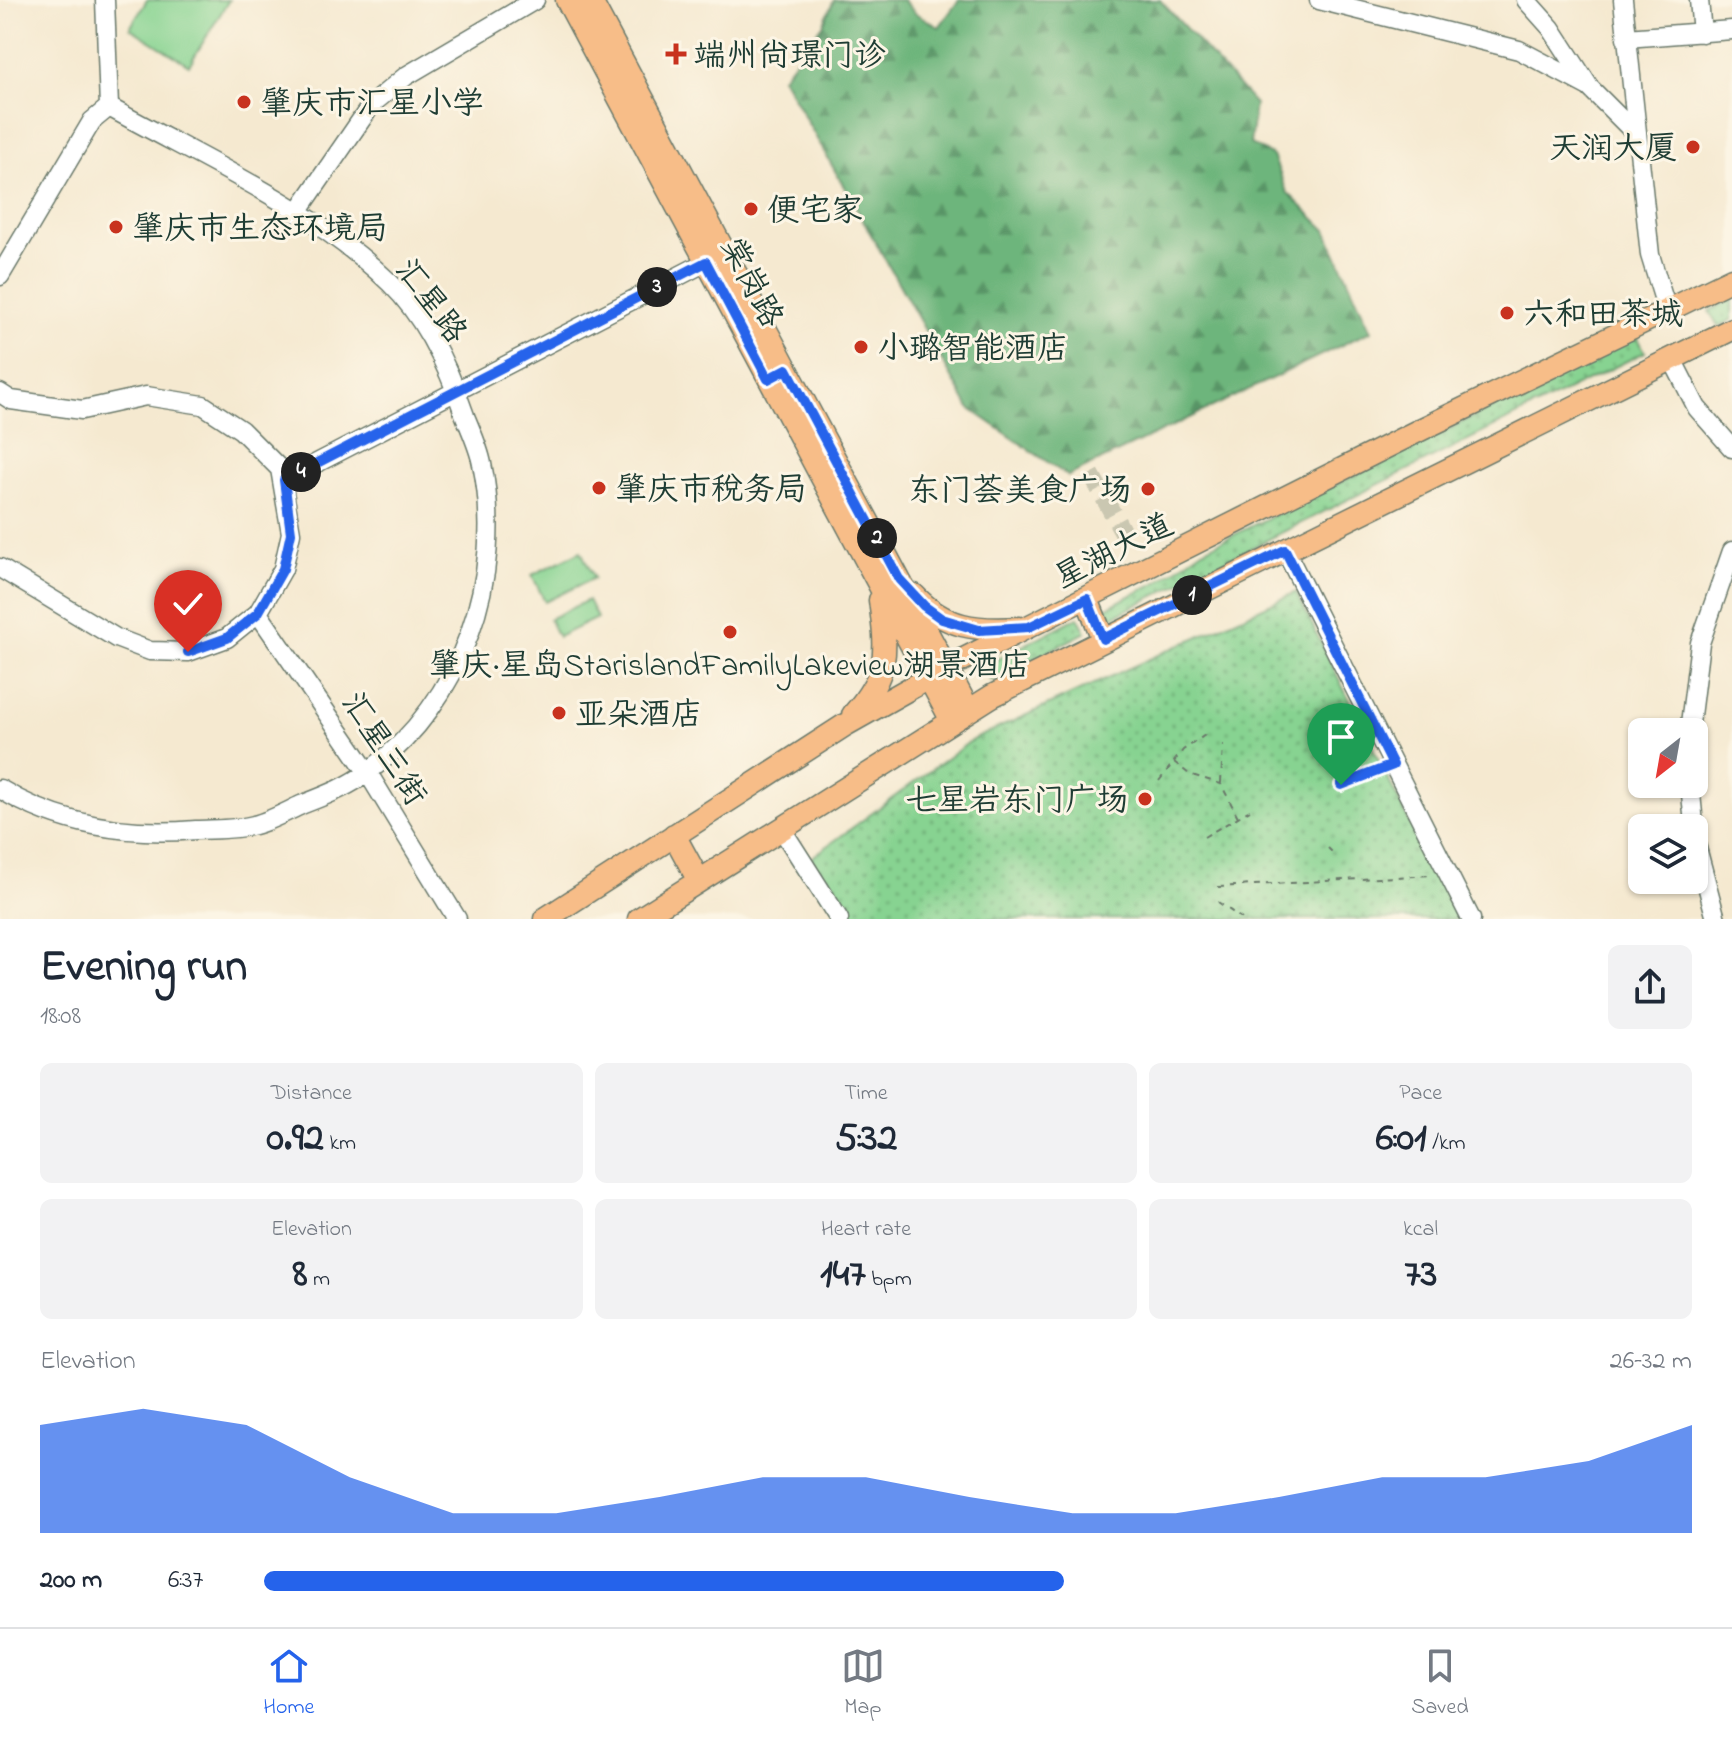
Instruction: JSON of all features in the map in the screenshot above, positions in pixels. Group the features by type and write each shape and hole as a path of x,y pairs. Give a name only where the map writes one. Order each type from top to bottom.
{"main road":[{"name":"棠岗路","path":"567,0 706,262 777,374"},
{"name":"棠岗路","path":"590,0 777,374 959,714"},
{"name":"星湖大道","path":"545,919 845,725 937,673 1422,429 1732,279"},
{"path":"639,919 959,714 1103,639 1732,329"},
{"path":"845,725 877,685 883,671 889,584 960,627 979,630 1029,627"},
{"path":"1087,599 1103,639"},
{"path":"674,835 699,881"}],"street":[{"path":"0,276 92,121 109,107 105,0"},
{"path":"297,213 372,104 406,76 535,0"},
{"path":"1319,0 1519,50 1589,87"},
{"path":"1526,0 1551,28 1589,87 1637,135"},
{"path":"1623,0 1650,255 1667,310"},
{"path":"1699,0 1702,33"},
{"path":"1626,38 1732,30"},
{"name":"汇星路","path":"0,789 24,803 85,824 147,834 253,826 343,788 368,773 394,751 438,700 473,628 486,569 488,513 482,463 457,391 430,335 391,284 297,213 109,107"},
{"path":"284,480 706,262"},
{"path":"1672,359 1697,408 1732,448"},
{"path":"0,393 11,400 82,410 146,396 203,405 241,430 280,469 291,533 283,569 258,613 227,638 188,652 150,651 116,638 0,568"},
{"path":"1285,550 1471,919"},
{"path":"1691,718 1700,643 1732,551"},
{"name":"汇星三街","path":"258,613 368,773 457,919"},
{"path":"1691,798 1696,844 1716,919"},
{"path":"781,828 839,919"}],"path":[{"path":"1159,781 1183,750 1208,733"},
{"path":"1329,773 1382,743"},
{"path":"1223,744 1221,784 1238,817"},
{"path":"1174,762 1189,774 1221,784"},
{"path":"1341,785 1393,765"},
{"path":"1204,837 1250,810"},
{"path":"1328,848 1335,855"},
{"path":"1218,887 1448,874"},
{"path":"1218,902 1242,919"}],"green space":[{"path":"147,0 229,0 189,65 130,28"},
{"path":"834,0 903,0 915,13 939,27 959,0 1160,0 1255,104 1250,144 1273,156 1287,192 1326,230 1371,331 1068,476 969,408 782,77 823,25"},
{"path":"1732,299 1732,320 1718,327 1709,311"},
{"path":"1637,336 1645,352 1102,622 1098,612 1158,582 1203,550"},
{"path":"581,551 594,578 545,602 532,575"},
{"name":"七星岩东门广场","path":"1296,592 1457,919 848,919 811,858 972,740"},
{"path":"588,600 597,618 558,637 549,619"},
{"path":"1078,617 1086,632 991,681 984,666"}],"tunnel":[{"path":"1091,474 1125,536"}],"place":[{"name":"端州尚璟门诊","path":"676,54"},
{"name":"肇庆市汇星小学","path":"244,102"},
{"name":"天润大厦","path":"1693,147"},
{"name":"便宅家","path":"751,209"},
{"name":"肇庆市生态环境局","path":"116,227"},
{"name":"六和田茶城","path":"1507,313"},
{"name":"小璐智能酒店","path":"861,347"},
{"name":"肇庆市税务局","path":"599,488"},
{"name":"东门荟美食广场","path":"1148,489"},
{"name":"肇庆·星岛StarislandFamilyLakeview湖景酒店","path":"730,632"},
{"name":"亚朵酒店","path":"559,713"},
{"name":"七星岩东门广场","path":"1145,799"}],"route":[{"path":"188,652 227,638 258,613 283,569 291,533 284,480 706,262 768,379 787,369 899,579 924,606 942,619 960,627 979,630 1029,627 1087,599 1103,639 1285,550 1393,765 1341,785"}]}
